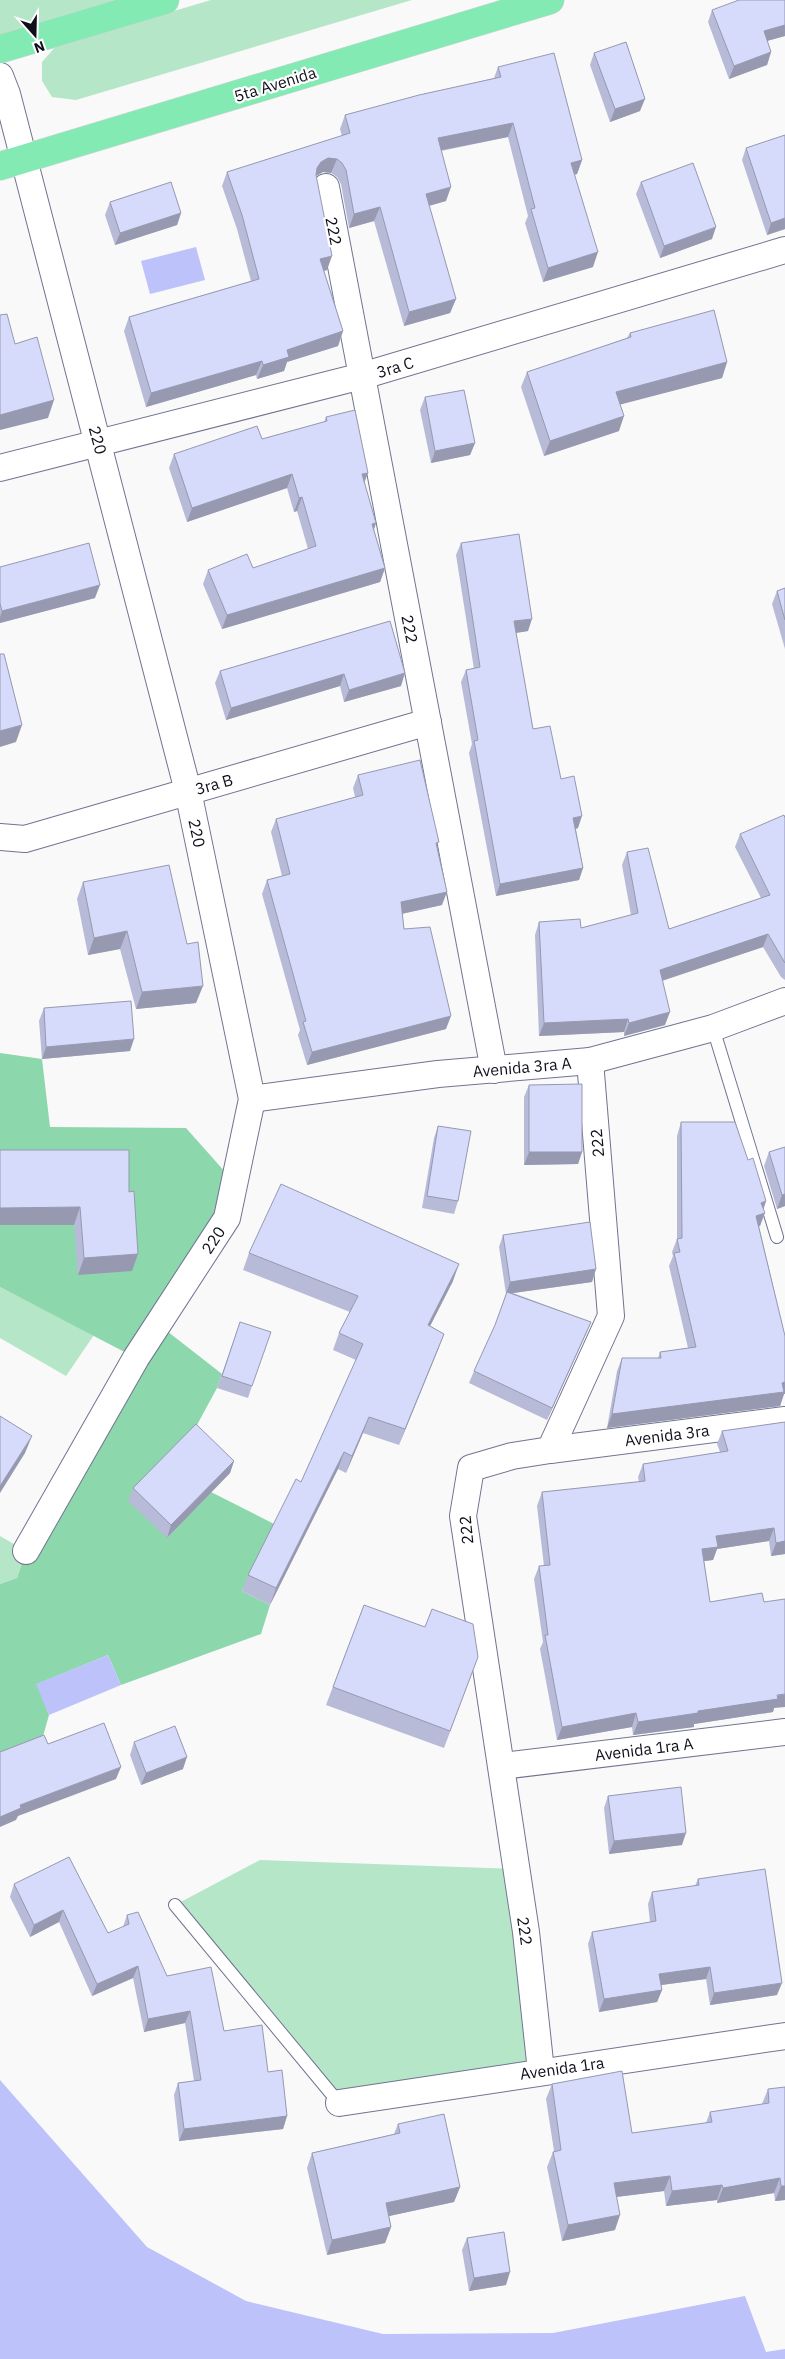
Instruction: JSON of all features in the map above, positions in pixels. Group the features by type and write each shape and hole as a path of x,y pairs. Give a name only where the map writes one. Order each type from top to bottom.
{"highway":[{"path":"0,49 165,0"},
{"name":"5ta Avenida","path":"11,163 550,0"}],"street":[{"name":"220","path":"0,76 11,163 99,443 188,791 252,1099 227,1218 136,1358 26,1551"},
{"name":"222","path":"326,187 494,1070"},
{"name":"3ra C","path":"0,468 362,376 785,250"},
{"name":"3ra B","path":"0,837 25,839 428,722"},
{"name":"Avenida 3ra A","path":"252,1099 438,1074 590,1062 714,1028 785,1000"},
{"name":"222","path":"541,2071 526,1932 463,1516 471,1468 512,1456 550,1450 611,1316 590,1062"},
{"name":"Avenida 3ra","path":"550,1450 785,1420"},
{"name":"Avenida 1ra A","path":"502,1766 785,1732"},
{"name":"Avenida 1ra","path":"339,2103 541,2071 785,2036"}],"lane":[{"path":"714,1028 777,1237"},
{"path":"175,1905 339,2103"}],"green space":[{"path":"0,0 165,0 0,49"},
{"path":"211,0 412,0 76,100 52,97 42,81 42,62 56,46"},
{"path":"0,1053 42,1059 50,1127 186,1128 234,1182 158,1324 222,1374 217,1388 191,1436 167,1538 211,1492 276,1525 242,1591 270,1605 261,1634 121,1685 108,1655 37,1684 49,1715 40,1747 0,1763 0,1584 17,1578 26,1551 136,1358 0,1287"},
{"path":"0,1287 94,1335 66,1376 0,1338"},
{"path":"0,1536 26,1551 17,1578 0,1584"},
{"path":"260,1860 516,1869 541,2071 339,2103 175,1905"}],"water":[{"path":"196,247 205,280 150,294 141,261"},
{"path":"108,1655 121,1685 49,1715 36,1684"},
{"path":"0,2080 147,2247 246,2301 383,2334 553,2333 745,2296 766,2352 785,2349 785,2359 0,2359"}],"building":[{"path":"739,0 785,0 785,25 764,31 771,52 734,66 712,10"},
{"path":"626,42 645,99 615,109 594,53"},
{"path":"554,53 582,160 571,163 598,252 548,268 531,209 535,208 513,123 438,138 451,187 426,194 456,299 409,312 380,207 354,214 346,170 337,159 328,158 321,162 317,168 316,175 332,256 320,259 343,331 287,350 289,357 263,365 262,361 151,393 129,317 259,279 242,215 227,172 350,133 345,115 419,95 501,77 498,67"},
{"path":"785,135 785,218 771,223 746,148"},
{"path":"693,163 716,227 664,246 641,182"},
{"path":"171,182 181,213 120,233 110,202"},
{"path":"714,310 727,362 616,392 624,416 550,441 527,372 631,337 630,333"},
{"path":"7,314 15,344 37,337 54,400 0,415 0,315"},
{"path":"464,390 475,443 435,451 425,397"},
{"path":"355,410 368,473 362,474 376,523 372,524 385,568 227,615 208,570 247,554 253,568 316,546 302,497 299,498 292,474 192,508 174,454 257,426 262,439 327,421 326,417"},
{"path":"519,534 532,619 514,621 533,729 550,726 561,779 574,776 582,816 573,818 583,868 500,884 474,741 478,740 466,670 480,667 461,543"},
{"path":"89,543 100,585 2,611 0,603 0,567"},
{"path":"785,588 785,620 777,591"},
{"path":"390,621 405,673 349,690 344,674 231,708 220,671"},
{"path":"0,654 4,654 22,725 0,731"},
{"path":"420,760 439,842 436,843 447,892 401,902 404,929 430,927 451,1016 312,1052 303,1022 306,1021 267,880 290,874 276,819 363,795 358,775"},
{"path":"784,815 785,963 768,934 660,970 670,1012 629,1023 628,1019 544,1023 539,922 580,919 581,928 638,913 627,852 648,848 669,929 770,895 740,834"},
{"path":"169,865 187,944 198,942 203,986 142,992 127,931 94,938 83,882"},
{"path":"131,1001 134,1039 46,1047 44,1008"},
{"path":"582,1084 582,1152 529,1152 529,1085"},
{"path":"681,1122 735,1122 748,1160 753,1158 766,1201 761,1203 765,1213 756,1216 785,1336 785,1382 782,1383 784,1392 612,1414 622,1358 661,1358 660,1352 696,1347 674,1253 680,1252 677,1239 682,1238"},
{"path":"438,1126 471,1131 458,1201 427,1196"},
{"path":"785,1147 785,1194 782,1195 769,1152"},
{"path":"0,1150 129,1150 129,1192 134,1191 138,1254 84,1258 80,1207 0,1208"},
{"path":"281,1184 459,1264 428,1325 444,1334 405,1429 369,1417 352,1456 344,1452 276,1588 248,1575 296,1479 301,1482 363,1344 339,1333 358,1296 249,1253"},
{"path":"590,1222 596,1269 510,1282 503,1235"},
{"path":"507,1292 591,1322 552,1408 474,1371 495,1325"},
{"path":"240,1322 271,1332 252,1386 222,1376"},
{"path":"0,1416 32,1436 0,1486"},
{"path":"785,1422 785,1541 776,1543 774,1528 716,1536 718,1547 702,1549 710,1602 762,1593 764,1602 785,1599 785,1694 777,1695 778,1699 638,1722 636,1713 562,1727 545,1635 548,1635 539,1566 550,1565 542,1492 645,1481 643,1464 728,1451 722,1431"},
{"path":"196,1424 234,1461 171,1525 133,1488"},
{"path":"364,1605 425,1627 432,1609 473,1624 478,1657 450,1731 333,1687"},
{"path":"104,1723 121,1767 20,1805 21,1808 0,1817 0,1752 44,1735 48,1744"},
{"path":"175,1726 187,1757 146,1773 134,1742"},
{"path":"681,1787 686,1833 614,1841 608,1796"},
{"path":"69,1857 108,1933 129,1924 127,1915 138,1912 167,1976 211,1967 224,2031 262,2025 268,2072 282,2070 287,2116 184,2129 178,2083 201,2080 190,2011 148,2019 138,1966 97,1984 63,1910 34,1925 14,1884"},
{"path":"765,1869 782,1983 714,1993 710,1967 659,1974 662,1990 604,1999 592,1932 656,1921 652,1892 699,1885 698,1879"},
{"path":"622,2071 632,2133 712,2122 710,2112 769,2103 768,2089 785,2087 785,2186 781,2186 780,2178 723,2188 722,2185 672,2191 670,2176 614,2183 620,2215 568,2225 553,2152 561,2150 552,2084"},
{"path":"444,2114 460,2187 386,2203 391,2227 332,2240 312,2153 400,2133 398,2124"},
{"path":"504,2232 510,2272 474,2278 467,2238"}]}
